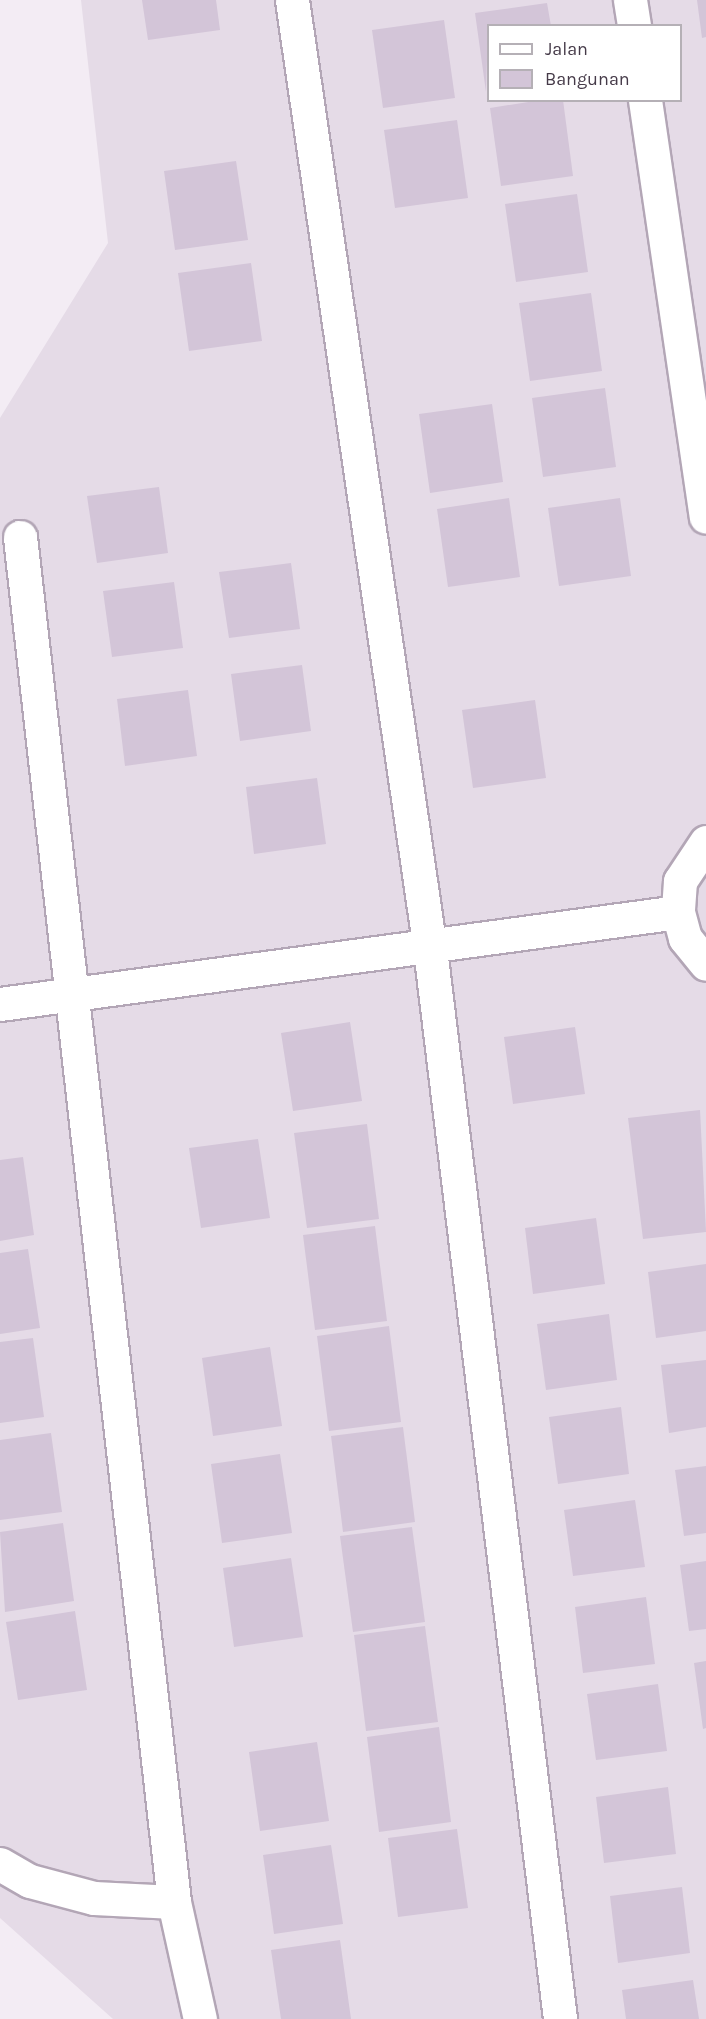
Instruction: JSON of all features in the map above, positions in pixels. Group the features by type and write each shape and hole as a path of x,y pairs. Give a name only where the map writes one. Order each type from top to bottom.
{"street":[{"path":"292,0 430,949 560,2019"},
{"path":"630,0 634,24"},
{"path":"645,102 706,517"},
{"path":"20,537 174,1902 200,2019"},
{"path":"706,842 694,852 680,881 678,912 685,938 706,964"},
{"path":"0,1004 430,949 678,912"},
{"path":"0,1864 30,1881 94,1898 174,1902"}],"shaded area":[{"path":"81,0 706,0 706,2019 113,2019 0,1918 0,418 108,243"}],"building":[{"path":"142,0 216,0 220,30 148,40"},
{"path":"697,0 706,0 706,37 702,38"},
{"path":"547,3 551,24 487,24 486,92 475,13"},
{"path":"444,20 455,98 383,108 372,30"},
{"path":"528,102 563,102 573,176 501,186 490,108"},
{"path":"457,120 468,198 395,208 384,130"},
{"path":"236,161 248,240 175,250 164,171"},
{"path":"577,194 588,272 516,282 505,204"},
{"path":"251,263 262,341 189,351 178,273"},
{"path":"591,293 602,371 530,381 519,303"},
{"path":"605,388 616,467 543,477 532,398"},
{"path":"492,404 503,482 430,493 419,414"},
{"path":"159,487 168,553 97,563 87,496"},
{"path":"509,498 520,577 448,587 437,509"},
{"path":"620,498 631,576 559,586 548,508"},
{"path":"291,563 300,629 229,638 219,572"},
{"path":"174,582 183,648 112,657 103,591"},
{"path":"302,665 311,731 240,741 231,674"},
{"path":"188,690 197,756 125,766 117,699"},
{"path":"535,700 546,778 473,788 462,710"},
{"path":"317,778 326,844 254,854 246,787"},
{"path":"350,1022 362,1101 293,1111 281,1033"},
{"path":"575,1027 585,1094 513,1104 504,1037"},
{"path":"700,1110 706,1232 643,1239 628,1118"},
{"path":"367,1124 379,1219 307,1228 294,1133"},
{"path":"258,1139 270,1218 201,1228 189,1148"},
{"path":"23,1157 34,1235 0,1241 0,1160"},
{"path":"596,1218 605,1284 533,1294 525,1228"},
{"path":"375,1226 387,1321 315,1330 303,1235"},
{"path":"28,1249 40,1328 0,1334 0,1253"},
{"path":"706,1264 706,1331 656,1338 648,1272"},
{"path":"609,1314 617,1380 546,1390 537,1324"},
{"path":"389,1326 401,1422 329,1431 317,1336"},
{"path":"33,1338 44,1417 0,1423 0,1342"},
{"path":"270,1347 282,1426 213,1436 202,1358"},
{"path":"706,1360 706,1427 669,1433 661,1365"},
{"path":"621,1407 629,1474 558,1484 549,1417"},
{"path":"403,1427 415,1522 343,1532 331,1436"},
{"path":"51,1433 62,1512 0,1520 0,1440"},
{"path":"280,1454 292,1533 222,1543 211,1464"},
{"path":"706,1466 706,1533 684,1536 675,1470"},
{"path":"635,1500 645,1567 573,1576 564,1510"},
{"path":"63,1523 74,1601 5,1612 0,1532"},
{"path":"412,1527 425,1622 353,1632 340,1536"},
{"path":"291,1558 303,1637 234,1647 223,1568"},
{"path":"706,1561 706,1629 689,1631 680,1565"},
{"path":"646,1597 655,1664 583,1673 575,1607"},
{"path":"75,1611 87,1690 18,1700 6,1622"},
{"path":"425,1626 438,1722 366,1731 354,1635"},
{"path":"706,1661 706,1728 703,1729 694,1663"},
{"path":"658,1684 667,1751 596,1760 587,1694"},
{"path":"439,1727 451,1822 379,1832 367,1737"},
{"path":"317,1742 329,1821 260,1831 249,1752"},
{"path":"668,1787 676,1854 604,1863 596,1797"},
{"path":"457,1829 468,1908 398,1917 388,1838"},
{"path":"331,1845 343,1924 274,1934 263,1855"},
{"path":"682,1887 690,1953 618,1963 610,1896"},
{"path":"340,1940 351,2019 281,2019 271,1950"},
{"path":"693,1980 699,2019 626,2019 622,1990"}]}
